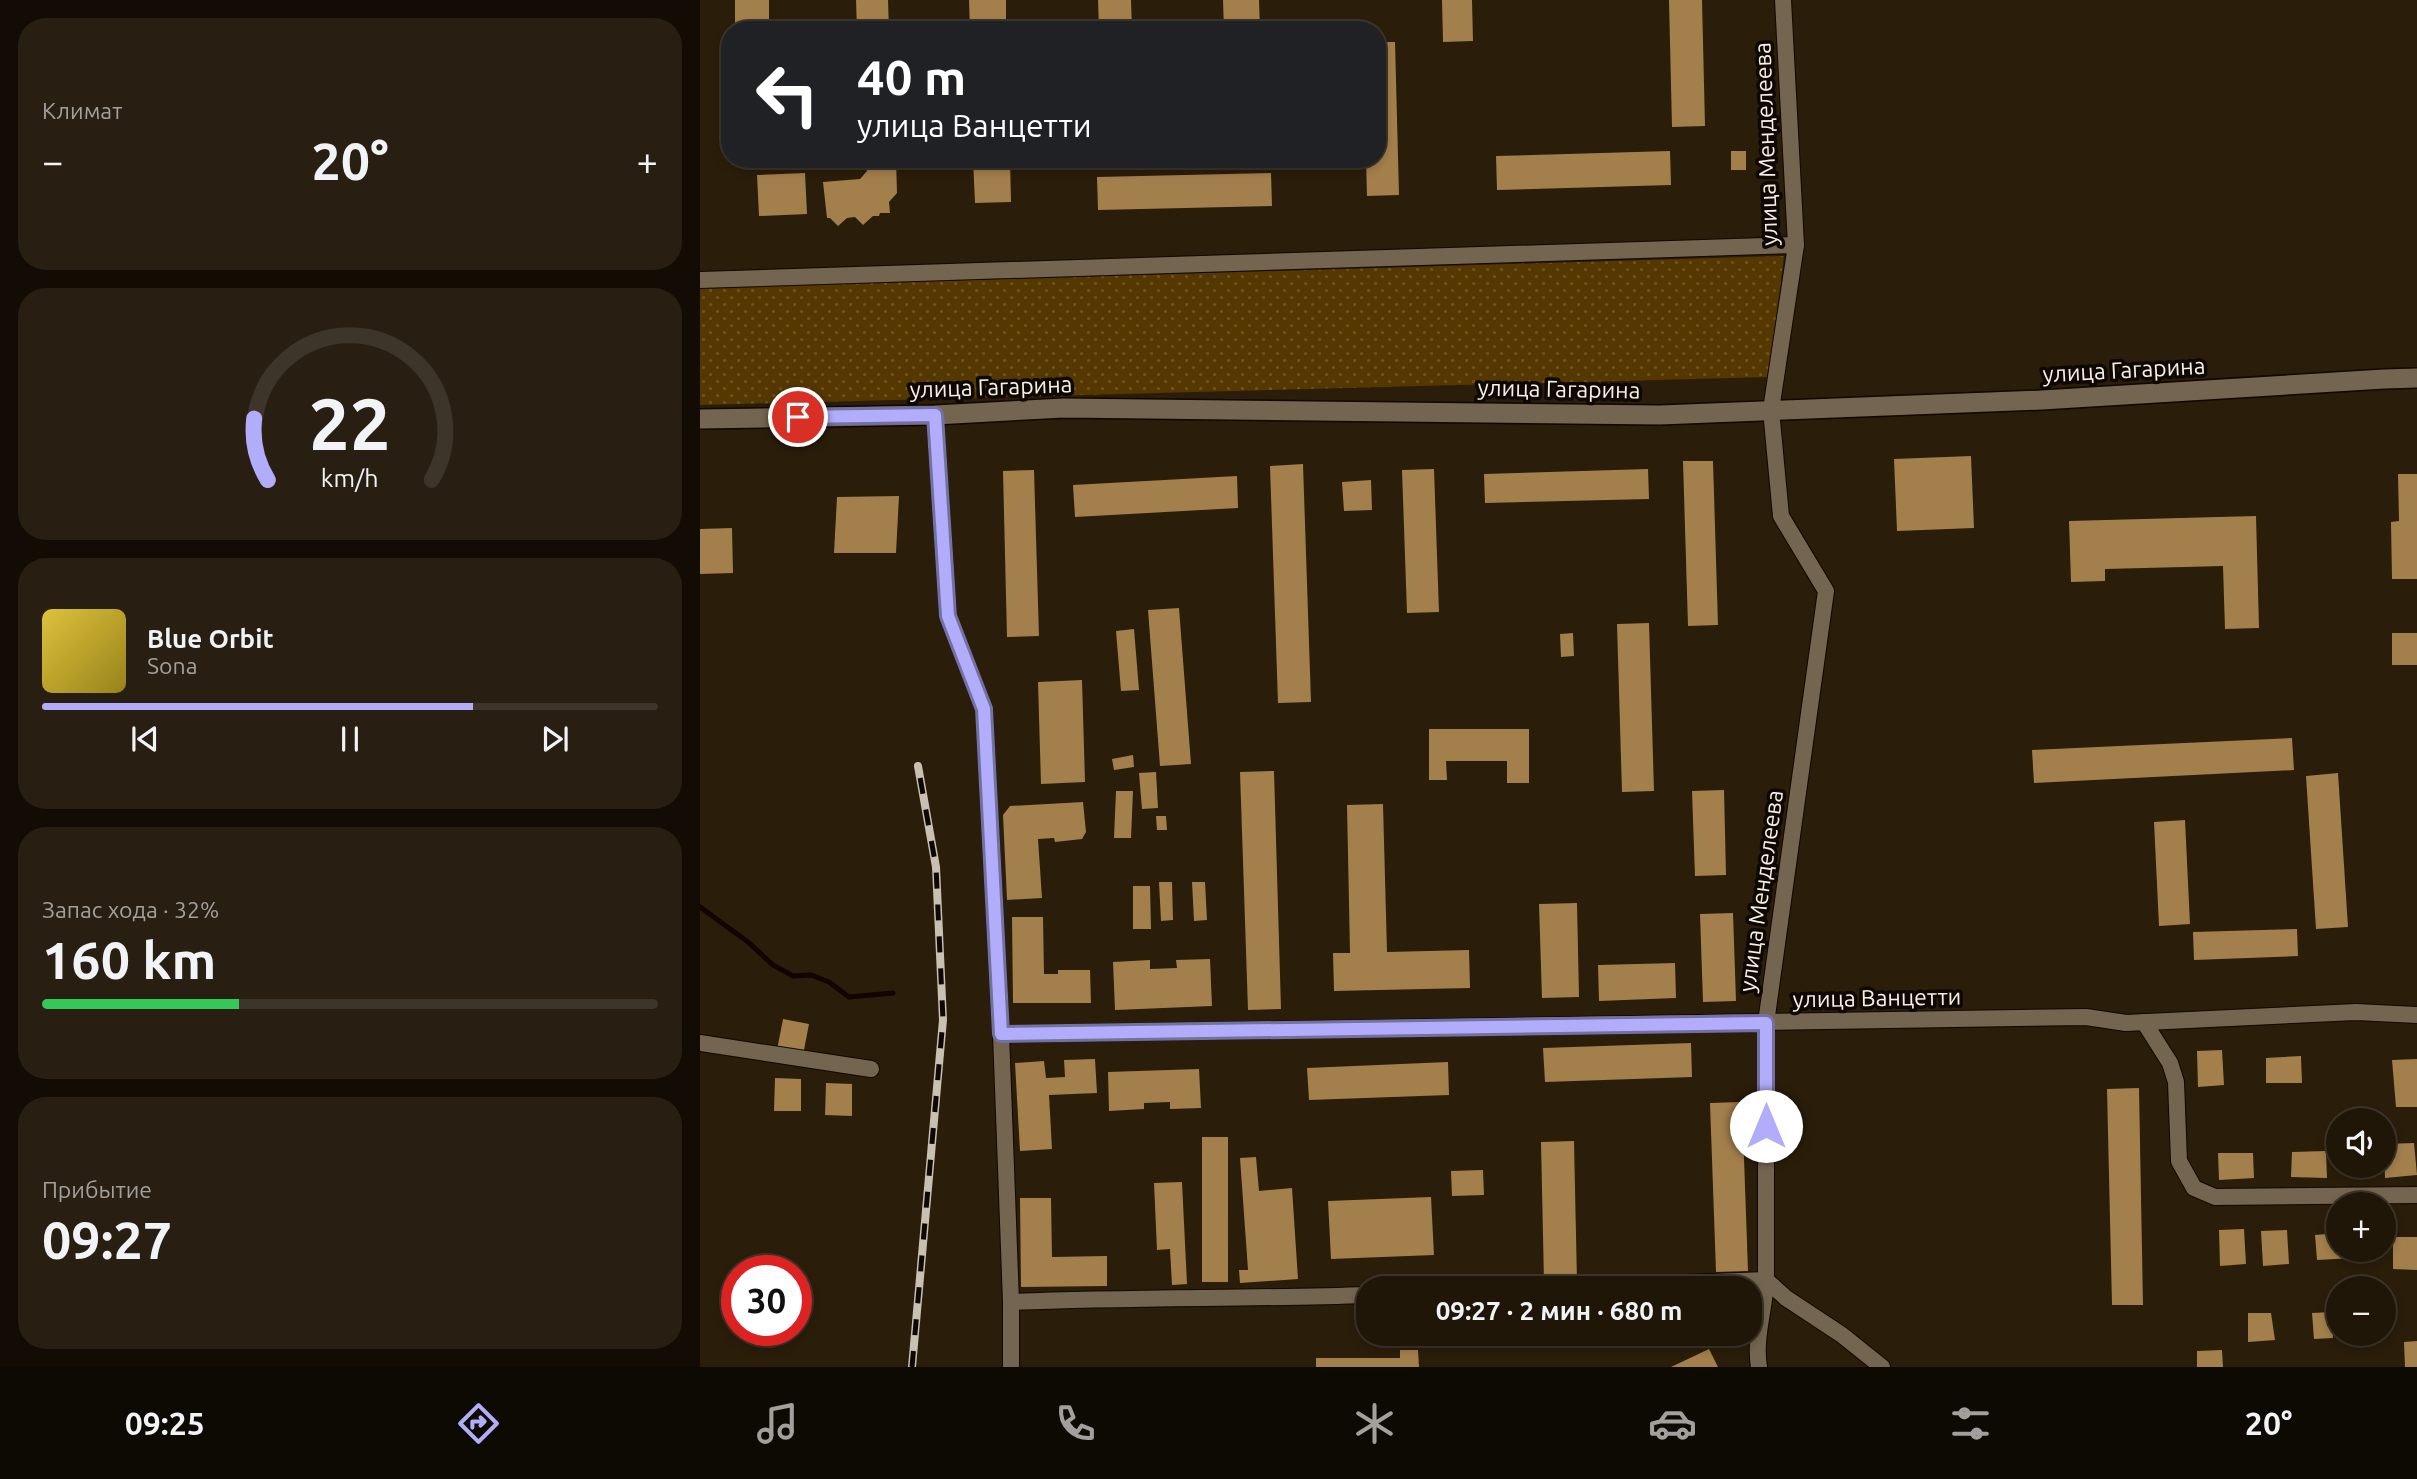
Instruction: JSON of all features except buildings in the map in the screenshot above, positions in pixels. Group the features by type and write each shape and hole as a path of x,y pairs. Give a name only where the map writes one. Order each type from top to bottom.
{"street":[{"name":"улица Менделеева","path":"1759,1367 1759,1323 1765,1304 1766,1280 1766,1023 1826,591 1781,516 1772,410 1796,245 1783,0"},
{"path":"700,280 1796,245"},
{"name":"улица Гагарина","path":"700,419 935,415 1064,408 1660,415 2000,402 2376,379 2417,379"},
{"path":"935,415 948,616 984,709 1001,1034 1011,1367"},
{"name":"улица Ванцетти","path":"1001,1034 2086,1017 2126,1023 2356,1012 2417,1015"},
{"path":"2144,1022 2170,1063 2176,1082 2179,1161 2194,1188 2215,1197 2417,1195"},
{"path":"700,1042 871,1069"},
{"path":"1762,1280 1766,1280 1786,1298 1842,1335 1882,1367"},
{"path":"1010,1302 1121,1297 1356,1295"}],"shaded area":[{"path":"1784,256 1769,377 700,405 700,288"}],"waterway":[{"path":"700,907 748,942 773,965 793,976 811,975 829,982 849,997 893,993"}],"railway":[{"path":"912,1367 943,1020 936,867 918,766"}],"route":[{"path":"798,417 935,415 948,616 984,709 1001,1034 1766,1023 1766,1126"}]}
